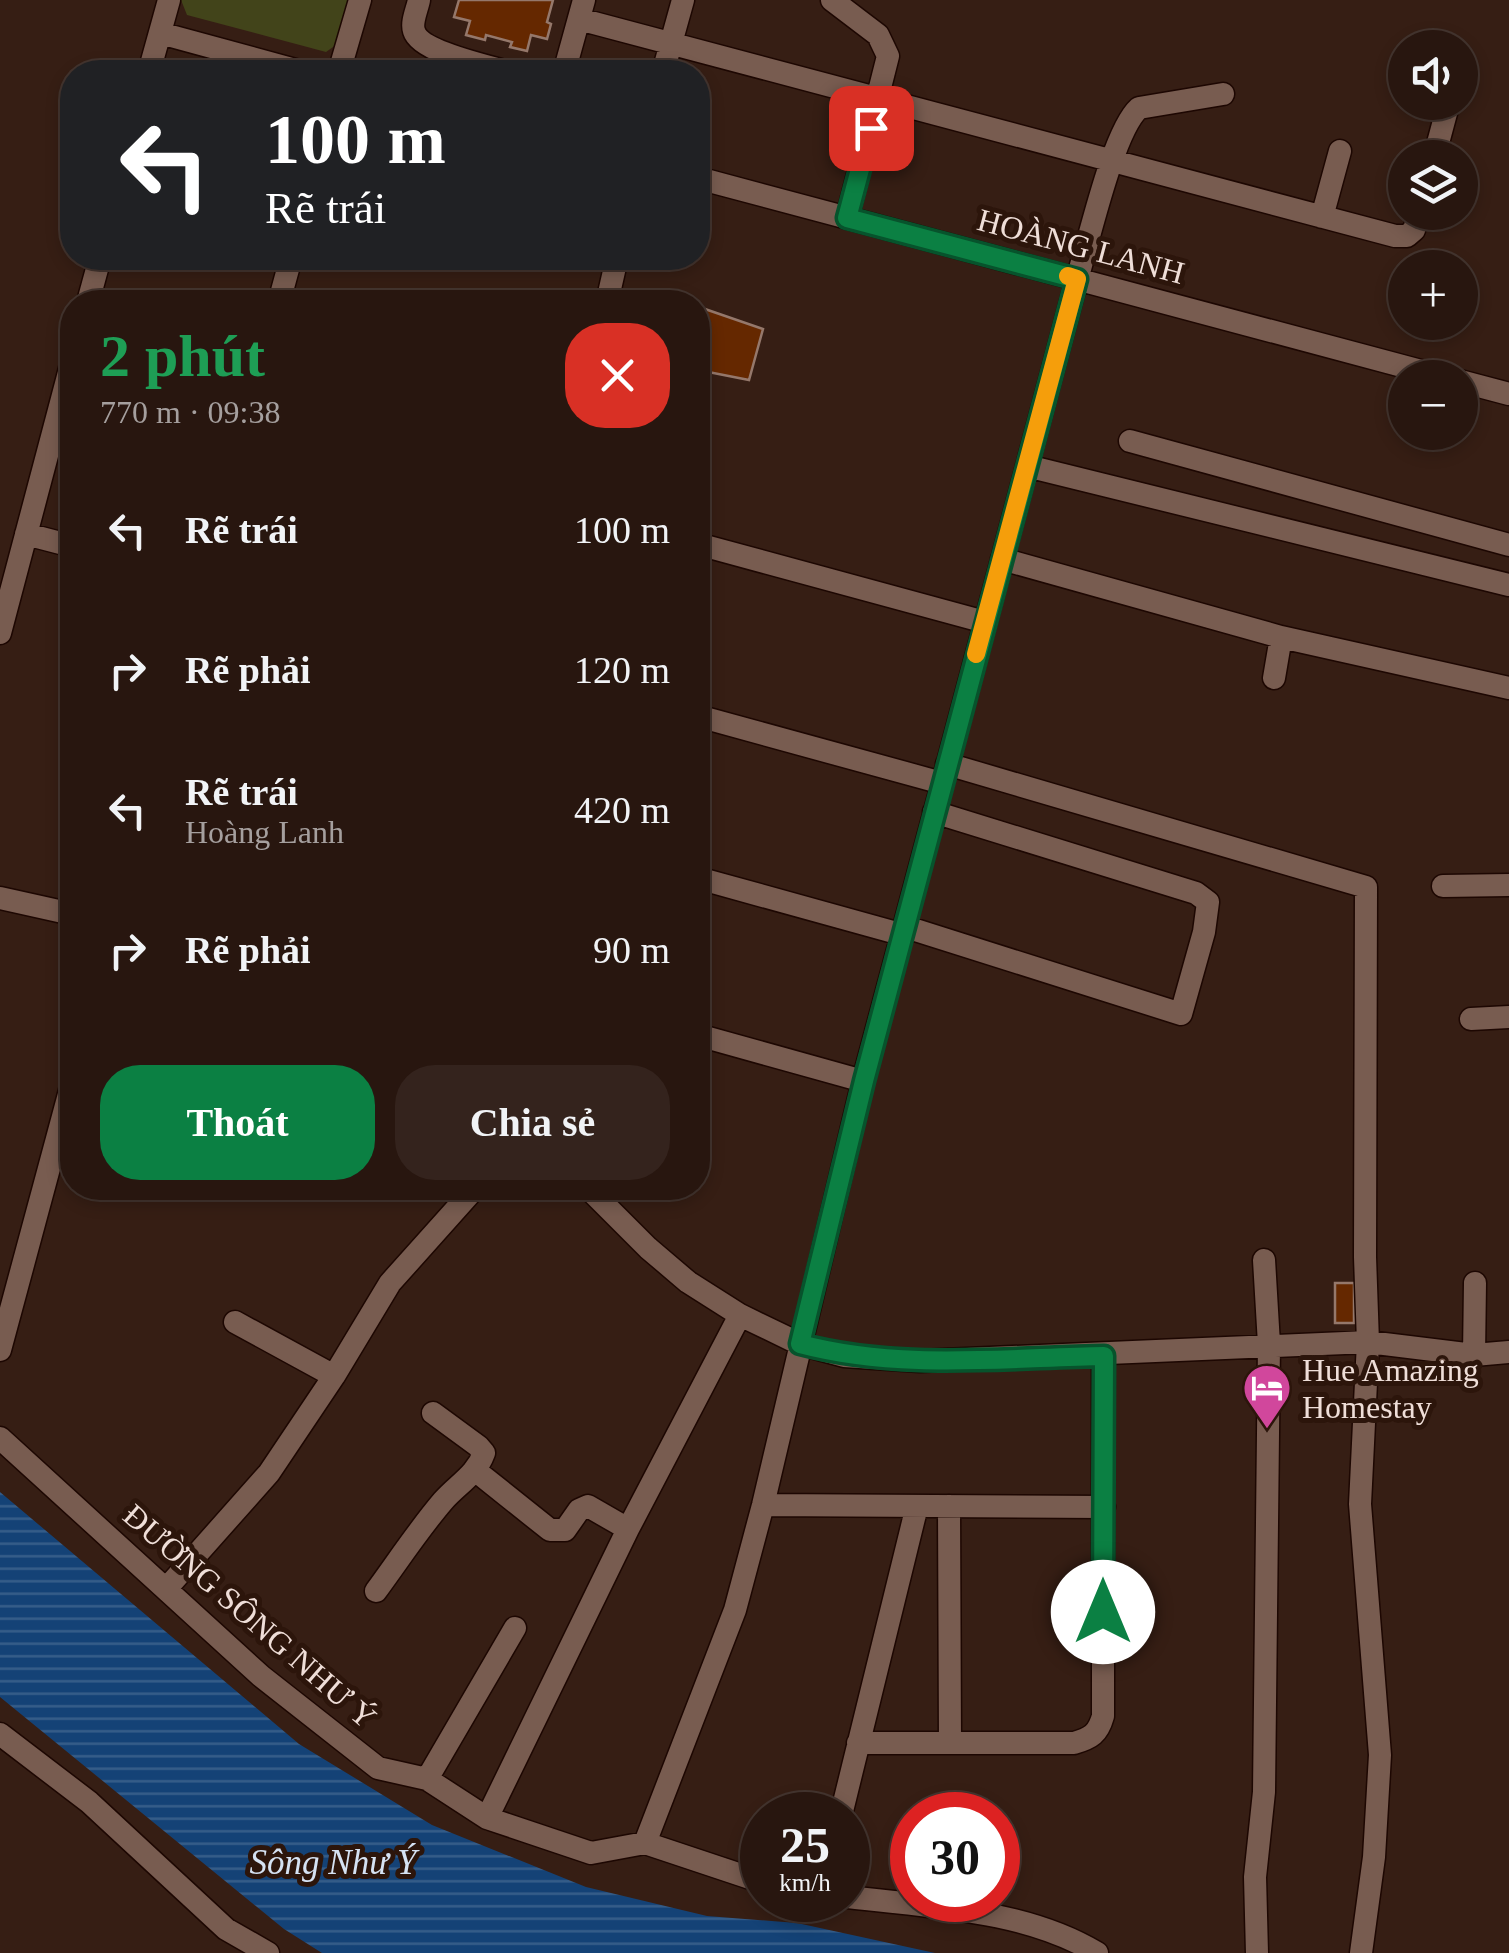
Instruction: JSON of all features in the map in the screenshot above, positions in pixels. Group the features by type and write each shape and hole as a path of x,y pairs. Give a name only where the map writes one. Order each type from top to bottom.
{"street":[{"path":"152,60 168,0"},
{"path":"342,60 360,0"},
{"path":"419,0 412,27 416,38 430,48 469,60"},
{"path":"666,60 683,0"},
{"path":"832,0 878,35 888,56 847,218"},
{"path":"568,60 581,10 671,44 1322,217 1407,236 1414,230"},
{"path":"160,33 258,60"},
{"path":"740,1874 645,1842 735,1610 934,812 1077,279 1114,161 1130,116 1138,108 1223,94"},
{"path":"1322,217 1340,151"},
{"name":"HOÀNG LANH","path":"710,181 1388,362"},
{"path":"1478,386 1509,394"},
{"path":"0,633 60,406"},
{"path":"1130,441 1509,545"},
{"path":"1027,466 1509,585"},
{"path":"26,534 60,543"},
{"path":"710,547 985,622"},
{"path":"1002,559 1282,637 1509,688"},
{"path":"1274,678 1282,637"},
{"path":"710,719 944,774 1366,887 1364,1220 1368,1342 1360,1504 1380,1755 1374,1857 1361,1953"},
{"path":"710,881 905,931 1180,1014 1204,932 1208,902 1196,893 934,812"},
{"path":"1443,886 1509,885"},
{"path":"0,898 60,911"},
{"path":"1471,1020 1509,1017"},
{"path":"710,1039 864,1081"},
{"path":"0,1350 60,1128"},
{"path":"166,1590 268,1474 390,1283 464,1200"},
{"path":"600,1200 688,1282 800,1344 844,1356 920,1361 1368,1342 1474,1354 1509,1352"},
{"path":"1257,1953 1255,1876 1264,1792 1268,1344 1264,1260"},
{"path":"1474,1354 1475,1282"},
{"path":"487,1818 628,1530 740,1314"},
{"path":"236,1322 334,1376"},
{"path":"858,1744 1074,1743 1090,1738 1099,1728 1104,1356"},
{"path":"376,1591 445,1499 476,1471 484,1453 433,1412"},
{"name":"ĐƯỜNG SÔNG NHƯ Ý","path":"0,1438 261,1676 378,1768 427,1779 487,1818 591,1853 645,1842"},
{"path":"476,1471 550,1530 565,1530 579,1510 588,1506 628,1530"},
{"path":"763,1505 1104,1507"},
{"path":"847,1792 917,1506"},
{"path":"949,1506 950,1744"},
{"path":"427,1779 515,1628"},
{"path":"0,1734 89,1802 226,1929 268,1953"},
{"path":"870,1900 978,1913 1050,1930 1097,1953"},
{"path":"218,1953 226,1929"}],"green space":[{"path":"181,0 351,0 340,42 326,52 187,15"}],"water":[{"name":"Sông Như Ý","path":"0,1492 299,1744 432,1825 586,1887 707,1916 740,1919 740,1922 797,1923 935,1953 322,1953 284,1929 0,1697"}],"building":[{"path":"459,0 553,0 547,39 531,35 527,51 486,35 485,40 466,35 470,21 454,17"},
{"path":"710,311 763,329 749,380 710,372"},
{"path":"1335,1283 1354,1283 1354,1323 1335,1323"}],"slow traffic":[{"path":"976,654 1077,279 1068,276"}],"place":[{"name":"Hue Amazing Homestay","path":"1267,1430"}],"route":[{"path":"871,128 847,218 1077,279 864,1081 800,1344 844,1356 920,1361 1104,1356 1103,1612"}]}
